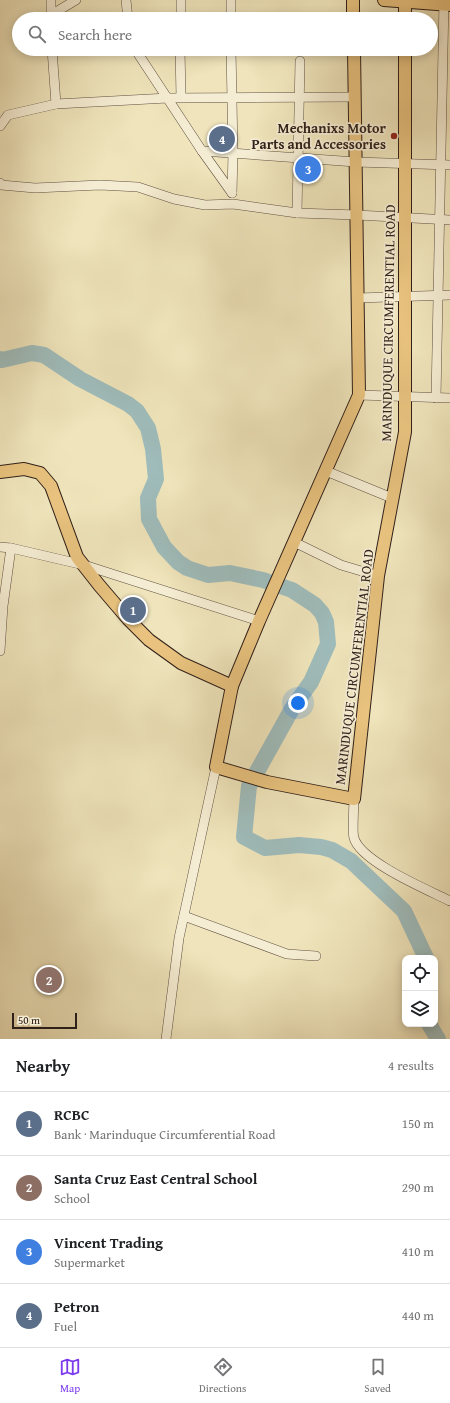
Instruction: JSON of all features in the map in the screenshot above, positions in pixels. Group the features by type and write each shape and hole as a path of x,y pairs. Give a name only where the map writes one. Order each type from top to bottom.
{"main road":[{"path":"353,0 353,12"},
{"path":"384,0 446,3"},
{"path":"405,1 405,12"},
{"path":"216,767 232,686 359,395 354,56"},
{"name":"MARINDUQUE CIRCUMFERENTIAL ROAD","path":"216,767 267,782 354,799 378,576 405,432 405,56"},
{"path":"0,472 24,469 40,473 51,486 77,557 128,619 149,640 181,663 232,686"}],"street":[{"path":"51,0 51,12"},
{"path":"58,12 76,0"},
{"path":"126,0 127,12"},
{"path":"181,0 181,12"},
{"path":"231,0 231,12"},
{"path":"436,398 440,219 445,164 446,3"},
{"path":"53,56 56,104"},
{"path":"140,56 202,151 232,193"},
{"path":"180,56 181,97"},
{"path":"231,56 233,204"},
{"path":"297,213 300,62"},
{"path":"0,126 8,115 56,104 181,97 354,97"},
{"path":"202,151 356,162 445,164"},
{"path":"0,183 1,185 35,188 100,185 138,187 174,199 205,205 233,204 297,213 450,220"},
{"path":"358,298 450,295"},
{"path":"359,395 450,398"},
{"path":"326,471 392,498"},
{"path":"294,542 341,565 378,576"},
{"path":"0,547 84,565 259,622"},
{"path":"0,651 1,606 10,548"},
{"path":"166,1039 179,938 216,767"},
{"path":"354,799 354,839 365,854 391,871 450,901"},
{"path":"184,916 287,954 316,956"}],"waterway":[{"path":"0,359 2,360 32,353 44,355 80,379 128,404 137,411 148,428 153,449 156,479 148,498 149,519 164,547 178,562 187,568 208,575 230,573 263,580 292,590 315,605 322,613 326,622 328,644 311,682 293,707 249,786 244,837 265,848 299,845 321,847 332,850 351,861 404,911 425,955"},
{"path":"431,1027 438,1039"}],"place":[{"name":"Mechanixs Motor Parts and Accessories","path":"394,136"},
{"name":"Petron","path":"222,139"},
{"name":"Vincent Trading","path":"308,169"},
{"name":"RCBC","path":"133,610"},
{"name":"Santa Cruz East Central School","path":"49,980"}]}
